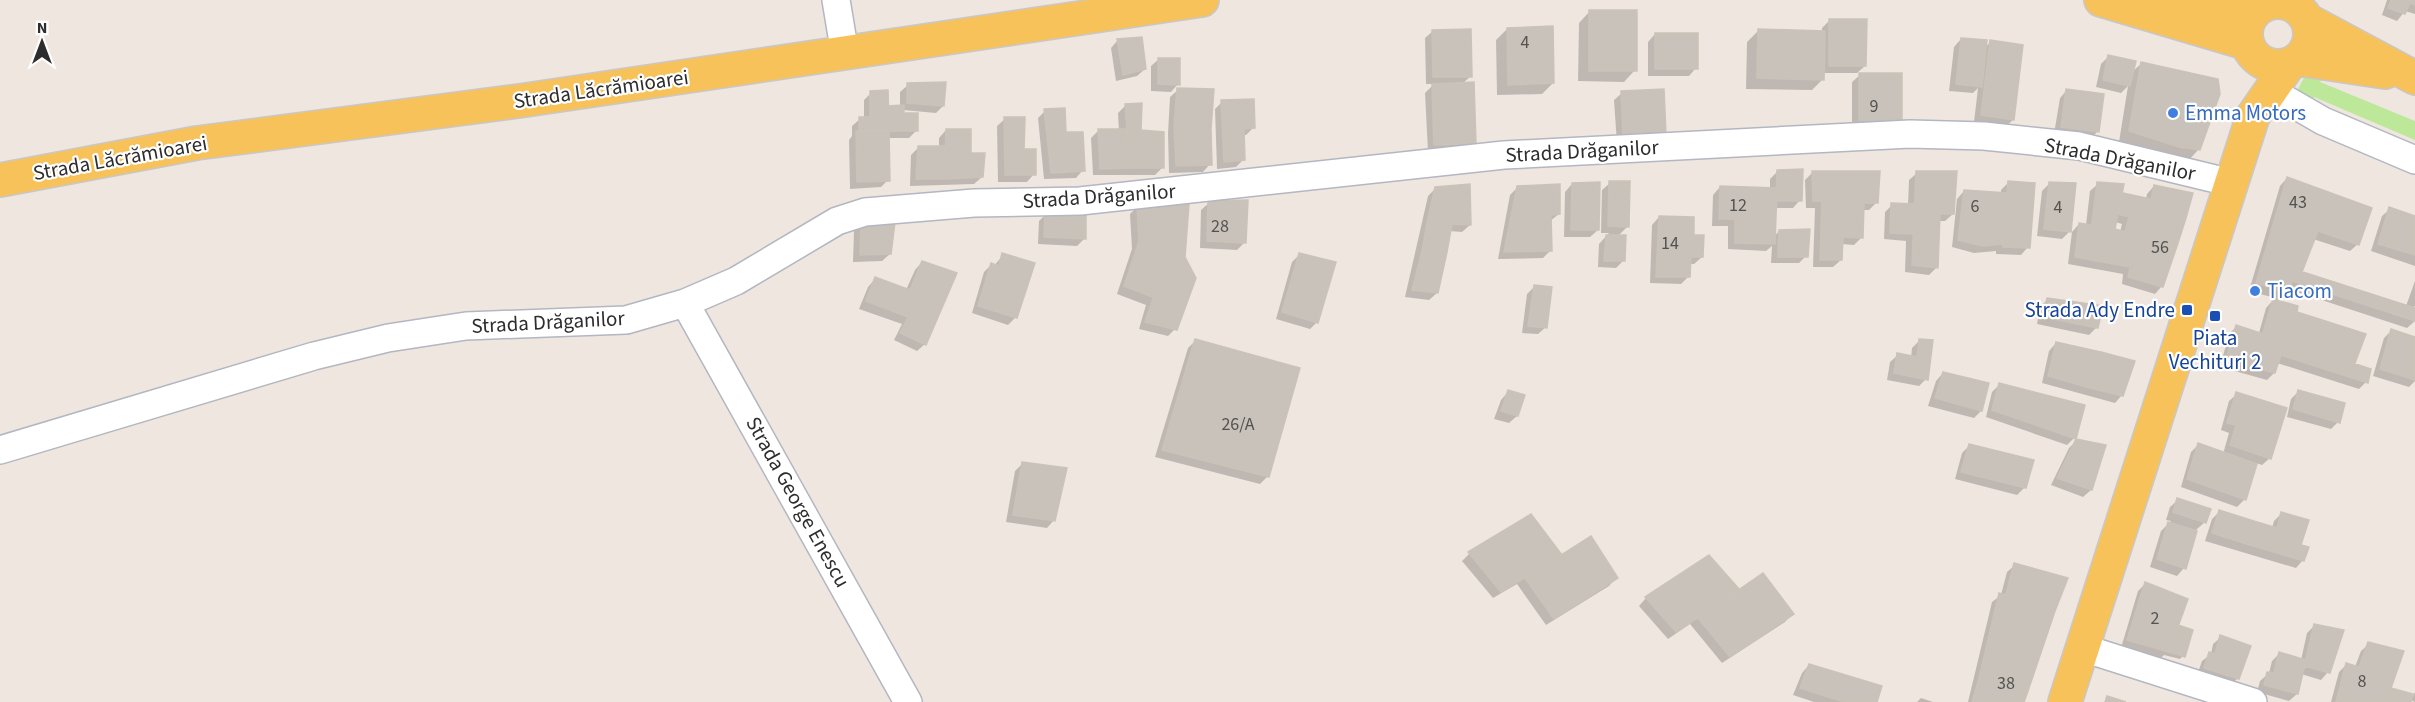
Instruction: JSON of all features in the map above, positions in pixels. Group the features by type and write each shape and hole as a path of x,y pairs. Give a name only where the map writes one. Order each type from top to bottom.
{"main road":[{"name":"Strada Lăcrămioarei","path":"0,180 197,143 519,101 1202,0"},
{"path":"2101,0 2249,48 2258,60 2268,65 2278,66 2294,62 2411,77"},
{"path":"2120,0 2283,7 2411,77"},
{"path":"2262,104 2249,48 2247,22 2253,13 2283,7"},
{"path":"2065,702 2232,183 2262,104 2305,51 2309,41 2310,30 2283,7"}],"street":[{"path":"836,0 845,54"},
{"path":"2262,104 2323,122 2415,160"},
{"name":"Strada Drăganilor","path":"0,450 314,356 388,338 466,326 626,320 685,303 736,281 837,221 865,212 974,203 1080,201 1504,155 1910,134 1983,136 2079,146 2232,183"},
{"name":"Strada George Enescu","path":"685,303 908,702"},
{"path":"2083,648 2253,702"}],"green space":[{"path":"2327,71 2320,82 2415,121 2415,140 2314,97 2310,105 2297,91 2307,72"}],"building":[{"path":"2391,0 2415,0 2415,5 2410,3 2405,14 2388,8"},
{"path":"1589,10 1637,10 1637,71 1589,71"},
{"path":"1829,19 1867,19 1866,66 1829,66"},
{"path":"1553,26 1554,83 1508,85 1507,28"},
{"path":"1471,29 1472,77 1433,77 1432,30"},
{"path":"1758,29 1825,31 1824,80 1757,78"},
{"path":"1655,33 1698,33 1698,69 1655,69"},
{"path":"1142,37 1146,69 1123,75 1117,39"},
{"path":"1961,38 1987,40 1982,87 1956,84"},
{"path":"1990,40 2023,45 2014,120 1981,115"},
{"path":"2108,55 2136,61 2130,86 2103,80"},
{"path":"1158,58 1180,58 1180,85 1158,84"},
{"name":"Emma Motors","path":"2141,62 2218,79 2220,94 2200,150 2179,147 2129,131"},
{"path":"1859,73 1902,73 1902,123 1859,123"},
{"path":"946,82 944,106 907,103 907,83"},
{"path":"1474,82 1476,144 1434,145 1432,84"},
{"path":"1177,88 1214,89 1211,129 1174,125"},
{"path":"1664,89 1666,135 1623,137 1621,91"},
{"path":"2066,89 2104,94 2099,132 2061,127"},
{"path":"888,90 889,131 859,131 859,117 870,117 870,91"},
{"path":"1254,99 1255,128 1244,129 1245,160 1224,162 1221,100"},
{"path":"1142,103 1141,130 1164,132 1164,168 1130,168 1125,104"},
{"path":"904,105 904,113 918,113 918,131 889,131 888,106"},
{"path":"1065,108 1066,132 1083,132 1085,171 1051,173 1044,109"},
{"path":"1004,117 1025,117 1024,149 1036,149 1036,175 1005,175"},
{"path":"1174,125 1211,129 1212,165 1176,166"},
{"path":"946,129 971,129 971,153 985,153 983,177 945,179"},
{"path":"1098,129 1126,129 1130,168 1100,169"},
{"path":"856,131 889,131 890,181 857,182"},
{"path":"918,146 946,146 945,179 916,179"},
{"path":"1803,169 1802,201 1776,201 1777,170"},
{"path":"1812,171 1846,171 1842,260 1820,260 1822,201 1813,201"},
{"path":"1846,171 1880,171 1878,203 1864,203 1863,238 1843,237"},
{"path":"1916,171 1957,171 1954,214 1940,214 1938,268 1912,265"},
{"path":"2287,177 2372,208 2359,245 2318,231 2302,272 2263,259"},
{"path":"1609,181 1630,181 1629,227 1608,226"},
{"path":"2008,181 2035,183 2030,248 2003,247"},
{"path":"1600,182 1599,230 1571,230 1572,183"},
{"path":"2049,182 2076,183 2071,232 2044,229"},
{"path":"2097,182 2124,184 2115,229 2092,224"},
{"path":"1470,184 1471,225 1427,223 1435,187"},
{"path":"1560,184 1560,214 1551,215 1552,251 1504,252 1517,186"},
{"path":"2154,185 2193,193 2186,218 2149,211"},
{"path":"1720,186 1777,188 1775,244 1735,243 1735,219 1719,219"},
{"path":"1964,190 2007,193 2003,244 1982,246 1958,240"},
{"path":"2123,193 2151,199 2149,211 2186,218 2177,246 2125,232 2129,217 2118,214"},
{"path":"1248,200 1246,243 1207,241 1208,201"},
{"path":"1891,203 1915,204 1913,234 1890,233"},
{"path":"1189,204 1185,257 1167,259 1153,297 1124,286 1139,241 1137,205"},
{"path":"2389,207 2415,216 2415,255 2378,244"},
{"path":"1086,209 1086,239 1044,237 1045,212"},
{"path":"1659,216 1694,217 1694,235 1704,235 1703,257 1691,257 1690,277 1656,277"},
{"path":"861,222 895,222 891,254 860,255"},
{"path":"1427,223 1452,224 1447,252 1422,251"},
{"path":"2079,223 2115,229 2177,246 2163,287 2128,277 2130,267 2075,257"},
{"path":"1810,229 1808,257 1778,257 1779,230"},
{"path":"1606,235 1626,235 1625,261 1604,261"},
{"path":"1422,251 1447,252 1438,293 1412,290"},
{"path":"1002,253 1035,263 1017,318 978,306 991,263 999,266"},
{"path":"1299,253 1336,262 1318,323 1282,312"},
{"path":"1185,257 1196,278 1177,330 1145,322 1167,259"},
{"path":"2263,259 2415,308 2415,321 2292,281 2288,293 2256,283"},
{"path":"922,261 957,273 926,345 900,333 908,317 866,301 875,277 910,290"},
{"path":"1534,285 1552,287 1547,328 1528,326"},
{"path":"2047,298 2103,306 2098,328 2043,317"},
{"path":"2273,299 2298,306 2297,312 2366,334 2355,363 2263,333"},
{"path":"2236,325 2371,369 2368,383 2281,355 2275,373 2226,360"},
{"path":"2391,329 2415,337 2415,380 2380,369"},
{"path":"1195,339 1300,368 1269,477 1162,450"},
{"path":"1919,339 1933,340 1928,380 1894,373 1897,353 1917,357"},
{"path":"2056,342 2101,352 2090,388 2048,376"},
{"path":"2101,352 2135,361 2123,396 2090,388"},
{"path":"1943,372 1989,383 1982,411 1935,398"},
{"path":"1999,383 2085,405 2076,439 1992,410"},
{"path":"1508,390 1525,395 1518,416 1501,411"},
{"path":"2298,390 2345,403 2340,423 2293,409"},
{"path":"2236,392 2287,408 2271,459 2230,445 2236,425 2227,423"},
{"path":"2076,439 2106,445 2092,490 2057,478"},
{"path":"2198,443 2257,464 2246,500 2187,479"},
{"path":"1969,444 2034,460 2026,488 1961,472"},
{"path":"1022,462 1067,468 1055,521 1013,515"},
{"path":"2177,498 2211,509 2206,523 2173,512"},
{"path":"2219,510 2257,522 2250,545 2212,533"},
{"path":"2281,512 2309,520 2301,545 2309,547 2304,561 2250,545 2257,522 2277,528"},
{"path":"1531,514 1562,555 1501,592 1468,552"},
{"path":"2168,522 2197,531 2186,569 2157,559"},
{"path":"1591,536 1618,578 1554,619 1525,578"},
{"path":"1709,555 1740,590 1676,632 1645,597"},
{"path":"2014,563 2068,578 2055,611 2006,594"},
{"path":"1763,573 1794,614 1730,657 1698,618"},
{"path":"2145,582 2188,599 2169,652 2127,640"},
{"path":"1999,593 2055,611 2027,694 1979,678"},
{"path":"2314,624 2344,630 2330,673 2304,666"},
{"path":"2178,625 2193,630 2185,657 2169,652"},
{"path":"2220,635 2251,646 2239,679 2204,668 2209,652 2215,654"},
{"path":"2368,642 2404,651 2391,688 2413,694 2411,702 2336,702 2346,663 2359,667"},
{"path":"2279,652 2306,660 2298,694 2264,685 2267,672 2274,673"},
{"path":"1809,664 1882,686 1877,702 1844,702 1800,688"},
{"path":"1979,678 2027,694 2024,702 1972,702"},
{"path":"2107,696 2126,702 2105,702"}],"place":[{"name":"Emma Motors","path":"2173,113"},
{"name":"Tiacom","path":"2255,291"},
{"name":"Strada Ady Endre","path":"2187,310"},
{"name":"Piata Vechituri 2","path":"2215,316"}]}
